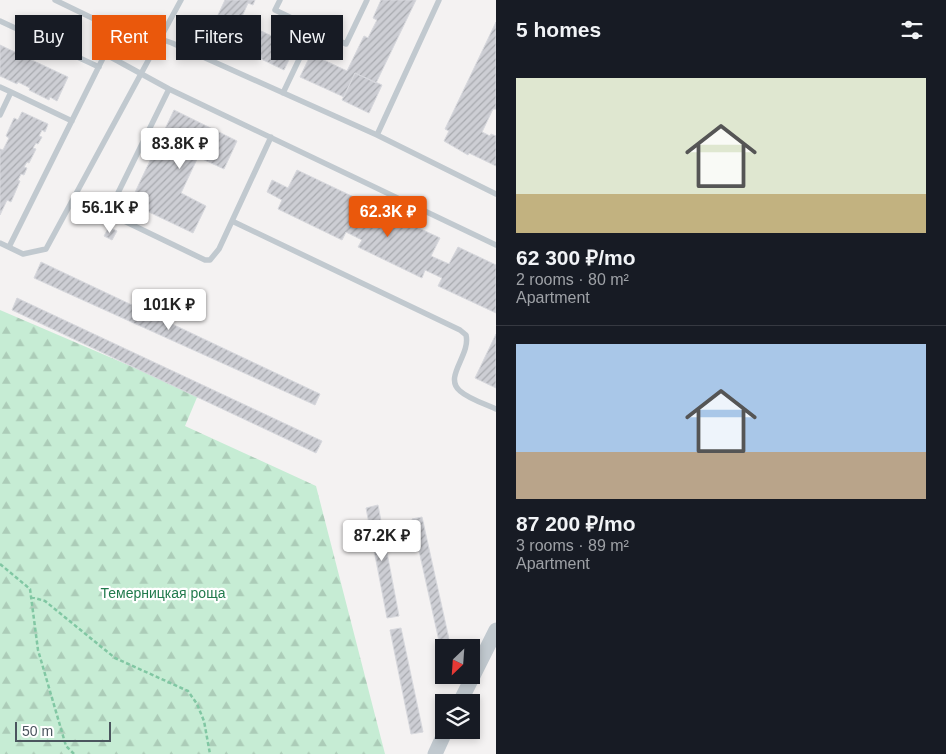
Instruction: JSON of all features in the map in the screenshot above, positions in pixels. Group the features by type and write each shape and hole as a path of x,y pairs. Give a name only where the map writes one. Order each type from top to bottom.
{"street":[{"path":"464,694 496,630"},
{"path":"435,754 442,739"}],"lane":[{"path":"55,0 92,18"},
{"path":"166,28 181,0"},
{"path":"280,0 276,10 287,15"},
{"path":"343,42 346,44 367,0"},
{"path":"377,136 439,0"},
{"path":"0,21 99,67"},
{"path":"166,42 377,136 496,194"},
{"path":"9,247 102,60"},
{"path":"115,60 169,89 496,245"},
{"path":"0,243 23,254 46,249 149,60"},
{"path":"283,93 299,60"},
{"path":"0,87 72,121"},
{"path":"169,89 114,199 113,210 120,219 205,260 210,260 219,249 271,137"},
{"path":"0,115 11,92"},
{"path":"232,221 460,330 466,335 467,347 454,375 454,383 460,392 496,409"}],"path":[{"path":"0,564 30,589 38,650 66,746 74,754"},
{"path":"31,596 45,601 115,658 188,691 198,704 204,720 210,754"}],"green space":[{"name":"Темерницкая роща","path":"0,310 198,395 185,426 316,486 385,754 0,754"}],"building":[{"path":"225,0 255,0 253,5 248,3 243,15 218,15"},
{"path":"381,0 416,0 376,83 355,73 344,97 300,77 308,60 324,60 347,71 364,36 368,38 377,20 373,18"},
{"path":"496,22 496,109 493,109 482,132 490,136 491,134 496,136 496,166 469,153 468,155 444,141 449,131 445,129"},
{"path":"261,31 271,36 271,60 289,60 284,70 261,59"},
{"path":"0,45 15,52 15,60 32,60 68,77 57,101 50,97 49,100 18,82 17,84 0,76"},
{"path":"355,73 382,85 369,113 342,100"},
{"path":"174,110 237,141 224,169 198,157 181,193 206,206 193,233 130,203"},
{"path":"22,112 48,124 45,132 42,130 39,136 42,137 38,144 36,143 33,148 36,149 29,163 27,162 24,167 27,168 24,175 21,174 18,180 20,181 11,202 7,200 0,215 0,149 3,150 9,138 6,136 14,118 18,120"},
{"path":"297,170 360,200 352,218 367,226 376,208 440,238 431,256 449,264 458,247 496,265 496,313 438,286 442,278 425,270 422,278 358,247 362,240 346,232 342,240 278,209 282,200 267,192 272,180 288,188"},
{"path":"109,227 117,231 112,240 104,236"},
{"path":"41,262 320,394 315,405 34,278"},
{"path":"17,298 322,441 316,453 12,310"},
{"path":"496,334 496,388 475,378"},
{"path":"378,505 399,616 387,618 366,508"},
{"path":"422,517 449,639 439,639 412,519"},
{"path":"401,628 423,732 411,734 390,630"}]}
